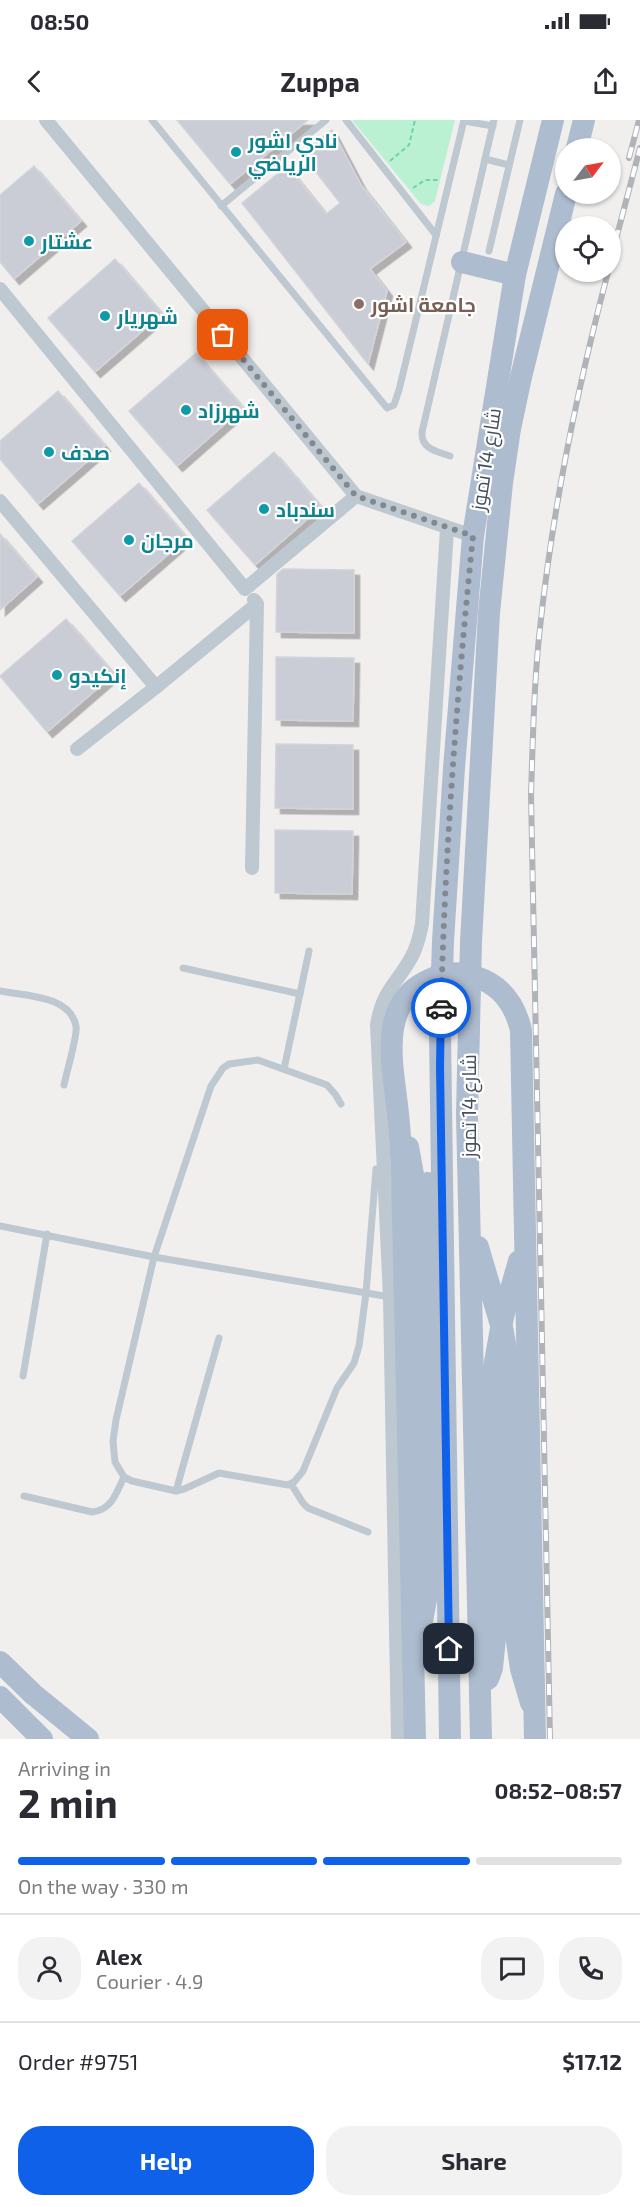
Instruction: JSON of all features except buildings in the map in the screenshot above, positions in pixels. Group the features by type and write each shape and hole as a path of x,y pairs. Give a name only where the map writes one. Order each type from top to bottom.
{"main road":[{"name":"شارع 14 تموز","path":"450,1739 440,1067 443,941 458,714 473,536 515,274 553,120"},
{"path":"580,138 584,120"},
{"name":"شارع 14 تموز","path":"481,1738 468,1196 467,1114 471,942 489,613 502,483 521,377 564,204"},
{"path":"462,262 515,274"},
{"path":"415,1739 402,1174 391,1047 393,1023 404,1000 417,986 434,977 459,973 484,980 505,995 518,1017 521,1030 535,1735"},
{"path":"414,1707 423,1612 432,1567 434,1543 428,1183 438,1110 440,1067"},
{"path":"393,1078 414,1180 421,1518 425,1572 449,1696"},
{"path":"468,1196 474,1232 503,1332 508,1361 511,1395 516,1647 531,1706 535,1735"},
{"path":"481,1738 482,1710 492,1668 496,1628 494,1368 496,1343 523,1242 525,1207"},
{"path":"0,1662 33,1694 88,1739"},
{"path":"7,1705 42,1739"}],"street":[{"path":"46,120 356,496 473,536"},
{"path":"0,289 257,604 252,867"},
{"path":"245,589 356,496"},
{"path":"0,501 156,687"},
{"path":"398,1739 390,1298 377,1025 386,993 415,951 422,924 447,529"},
{"path":"77,749 257,604"}],"lane":[{"path":"152,120 387,408 392,408 396,400 464,120 494,123 422,438 429,449 450,456"},
{"path":"221,206 326,120"},
{"path":"346,120 436,235"},
{"path":"489,251 520,120"},
{"path":"485,159 510,165"},
{"path":"284,1069 309,951"},
{"path":"183,968 300,994"},
{"path":"0,991 57,1002 69,1012 76,1027 64,1085"},
{"path":"341,1104 327,1085 258,1060 229,1064 211,1086 154,1257 116,1420 113,1453 118,1469 124,1477 176,1491 219,1473 285,1485 291,1484 303,1471 337,1388 354,1363 359,1346 366,1293 376,1169"},
{"path":"0,1226 154,1257 390,1298"},
{"path":"23,1376 47,1234"},
{"path":"176,1491 219,1338"},
{"path":"24,1496 92,1512 101,1511 110,1505 124,1477"},
{"path":"291,1484 308,1508 368,1532"}],"path":[{"path":"380,164 391,161 405,150 411,139 414,120"},
{"path":"405,195 425,180 449,181"}],"green space":[{"path":"352,120 455,120 435,201 429,206 421,204"}],"railway":[{"path":"629,158 639,120"},
{"path":"621,220 640,148"},
{"path":"550,1739 531,795 533,729 546,575 560,487 577,401 606,282"}],"way so far":[{"path":"223,335 356,496 473,536 454,768 441,1008"}],"place":[{"name":"نادي اشور الرياضي","path":"236,152"},
{"name":"عشتار","path":"29,241"},
{"name":"جامعة اشور","path":"359,304"},
{"name":"شهريار","path":"105,316"},
{"name":"شهرزاد","path":"186,410"},
{"name":"صدف","path":"49,452"},
{"name":"سندباد","path":"264,509"},
{"name":"مرجان","path":"129,540"},
{"name":"إنكيدو","path":"57,675"}],"route":[{"path":"441,1008 449,1649"}]}
